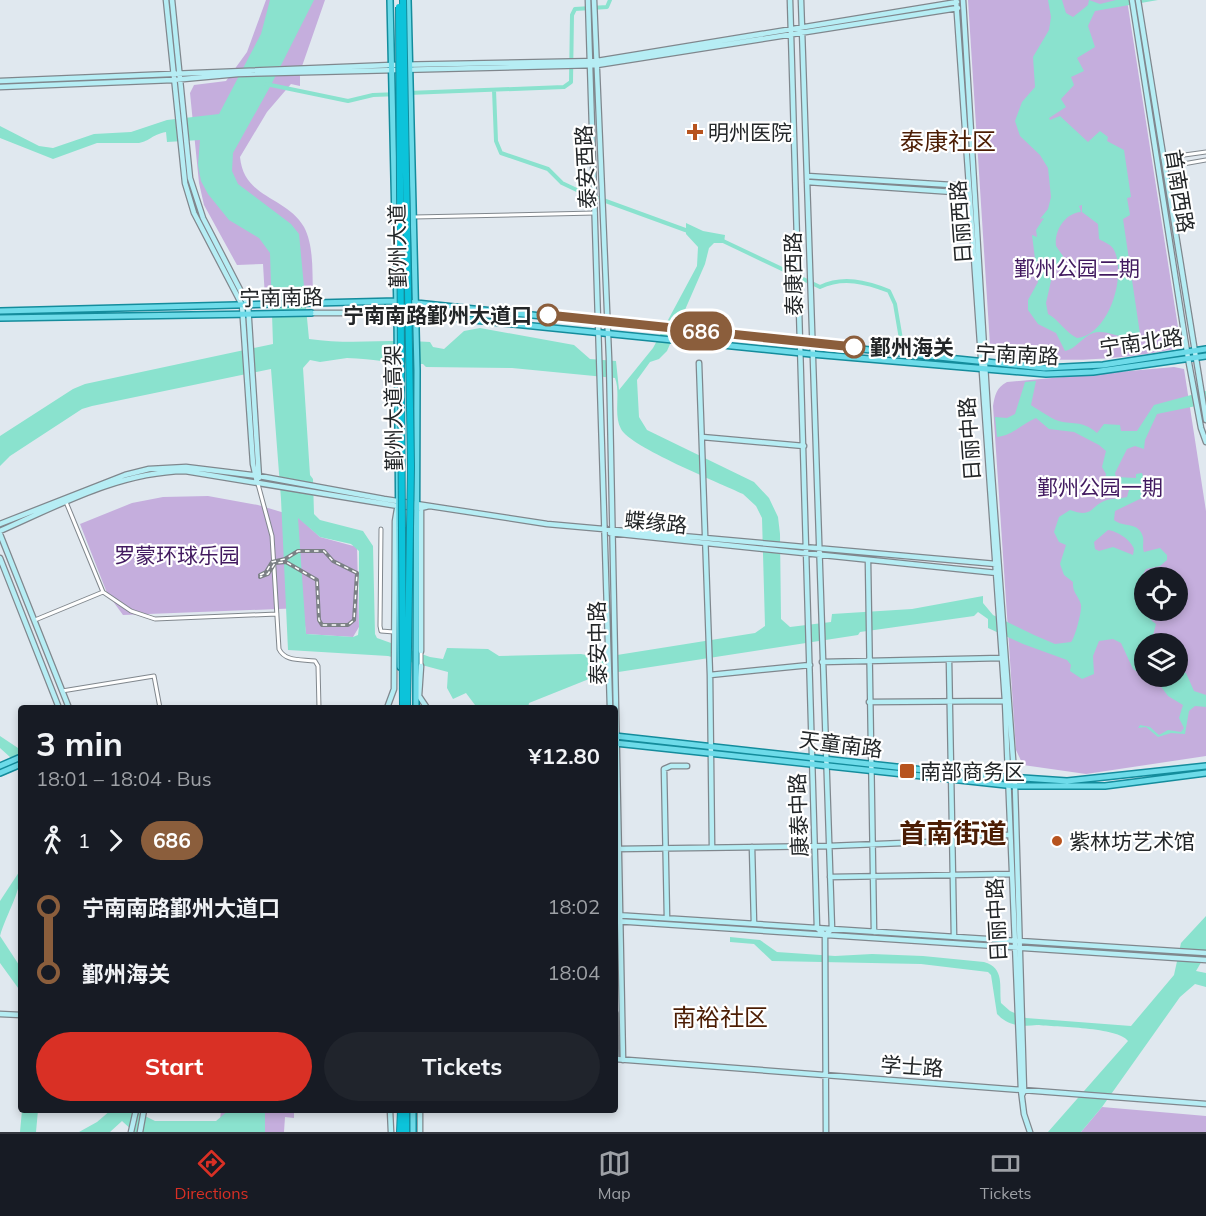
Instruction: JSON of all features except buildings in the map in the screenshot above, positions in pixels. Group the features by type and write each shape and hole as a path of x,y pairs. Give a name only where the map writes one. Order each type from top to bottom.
{"highway":[{"name":"鄞州大道高架","path":"401,0 401,705"},
{"name":"鄞州大道高架","path":"401,0 411,466 407,705"},
{"path":"399,1132 400,1113"},
{"path":"406,1113 406,1132"}],"main road":[{"name":"鄞州大道","path":"390,0 397,301 397,662 401,705"},
{"name":"鄞州大道","path":"408,0 417,370 416,705"},
{"name":"宁南南路","path":"0,311 397,301 811,342 983,361 1045,371"},
{"name":"宁南南路","path":"0,318 311,313"},
{"name":"宁南南路","path":"414,314 1014,372 1093,372 1195,354 1206,356"},
{"name":"宁南北路","path":"1195,354 1206,349"},
{"name":"天童南路","path":"618,736 826,758 870,767"},
{"name":"天童南路","path":"618,743 826,766 870,767 952,776 1012,786 1068,788 1104,786 1206,773"},
{"path":"0,766 18,758"},
{"path":"0,773 18,765"},
{"name":"天童南路","path":"952,776 1067,781 1206,765"},
{"path":"413,1113 413,1132"}],"street":[{"path":"166,0 176,116 185,183 194,213 245,305 242,314 244,352 257,476"},
{"path":"172,0 186,148 196,199 249,314 257,482 272,536 279,650 282,656 315,661 318,666 319,705"},
{"name":"泰安西路","path":"588,0 597,63 608,333"},
{"name":"泰安西路","path":"594,0 591,13 590,64 599,332"},
{"name":"泰康西路","path":"790,0 807,546"},
{"name":"泰康西路","path":"801,0 819,548"},
{"name":"首南西路","path":"1132,0 1193,388 1206,442"},
{"name":"首南西路","path":"1138,0 1206,419"},
{"path":"0,81 173,73 579,66 963,3"},
{"name":"日丽西路","path":"963,3 983,369"},
{"name":"日丽西路","path":"956,4 968,193 983,361"},
{"path":"410,68 590,64"},
{"path":"0,87 391,68"},
{"path":"1163,158 1206,152"},
{"path":"1164,168 1206,160"},
{"path":"807,179 968,186"},
{"path":"807,179 968,193"},
{"path":"413,217 595,213"},
{"name":"宁南南路","path":"311,313 397,312 414,314"},
{"name":"泰安中路","path":"599,332 604,530 614,705"},
{"name":"泰安中路","path":"608,333 612,531 611,658"},
{"path":"699,363 710,662 712,847"},
{"name":"日丽中路","path":"983,369 986,442 998,564"},
{"name":"日丽中路","path":"983,369 989,420 1000,615"},
{"path":"702,437 804,446"},
{"path":"0,524 91,487 138,471 186,467 257,476 398,504"},
{"path":"68,705 0,533 66,502 125,479 156,472 185,471 398,504"},
{"path":"66,502 103,592 147,618 277,614"},
{"path":"397,643 394,632 395,521 398,504"},
{"name":"蝶缘路","path":"398,504 429,506 538,523 807,556 997,573"},
{"path":"381,529 380,626 381,631 394,632"},
{"name":"蝶缘路","path":"612,531 705,537 998,564"},
{"name":"康泰中路","path":"807,546 818,928"},
{"name":"康泰中路","path":"819,548 832,929"},
{"path":"0,558 58,705"},
{"path":"868,561 874,932"},
{"path":"998,564 1002,635"},
{"path":"35,620 103,592"},
{"name":"日丽中路","path":"1002,635 1020,945 1019,1007"},
{"name":"日丽中路","path":"1002,635 1011,778"},
{"path":"822,662 1002,658"},
{"path":"949,660 954,937"},
{"path":"388,705 394,689 397,662"},
{"path":"710,675 810,665"},
{"path":"418,666 419,696 425,705"},
{"name":"泰安中路","path":"610,705 612,674"},
{"path":"62,691 154,676 159,705"},
{"path":"869,702 1005,701"},
{"path":"667,918 664,769 671,766 687,766"},
{"name":"日丽中路","path":"1012,786 1009,835 1014,944 1023,1114 1030,1132"},
{"path":"618,849 829,846 1009,835"},
{"path":"752,847 754,924"},
{"path":"830,877 1011,874"},
{"path":"618,918 825,935 1014,944"},
{"path":"618,918 667,918 954,937 1020,945 1205,960"},
{"path":"818,928 825,935 826,1132"},
{"path":"825,935 832,929"},
{"name":"泰安中路","path":"618,942 623,1060"},
{"path":"1020,945 1206,953"},
{"path":"0,1014 18,1015"},
{"name":"学士路","path":"618,1059 1022,1092 1206,1104"},
{"path":"131,1132 135,1113"},
{"path":"140,1132 143,1113"},
{"path":"390,1113 391,1132"},
{"path":"420,1113 420,1132"}],"green space":[{"path":"266,0 325,0 300,72 300,86 291,84 267,112 240,157 243,171 249,181 287,209 304,227 311,250 313,292 265,298 263,264 237,265 204,205 199,183 190,93 194,85 226,81 247,52"},
{"name":"鄞州公园二期","path":"968,0 1127,0 1180,340 1175,349 1130,356 1066,360 999,355 990,345"},
{"name":"鄞州公园一期","path":"1174,367 1184,369 1206,511 1206,756 1086,774 1023,765 1016,750 993,406 994,398 1000,387 1007,382"},
{"name":"罗蒙环球乐园","path":"208,496 258,505 298,517 320,537 357,547 359,627 353,637 306,634 303,608 123,615 107,593 80,524 132,503 163,497"},
{"path":"1102,1107 1206,1116 1206,1132 1081,1132"},
{"path":"221,1113 294,1113 294,1118 285,1117 284,1132 219,1132"}],"shaded area":[{"path":"270,0 314,0 233,153 232,171 238,184 291,224 299,234 309,339 339,342 430,342 433,347 444,349 464,331 480,328 574,345 590,359 616,361 619,390 653,348 697,266 698,247 686,234 686,223 703,231 725,235 724,243 714,243 709,248 705,264 667,351 659,359 650,362 637,380 639,417 647,430 754,482 769,498 778,517 780,534 781,619 790,627 831,622 832,614 912,609 983,596 983,603 993,615 1055,644 1071,642 1078,624 1081,605 1073,582 1064,575 1060,564 1066,545 1059,542 1054,532 1059,517 1070,510 1084,513 1107,500 1127,497 1129,490 1122,485 1111,487 1104,485 1106,474 1102,467 1106,451 1099,445 1074,432 1049,429 1036,418 1008,434 997,437 995,417 1007,418 1015,414 1025,382 1036,381 1031,405 1054,419 1081,424 1097,433 1104,424 1120,425 1121,431 1137,431 1154,405 1206,391 1206,404 1157,414 1145,440 1144,449 1135,446 1127,449 1115,473 1116,477 1136,478 1136,474 1142,473 1147,490 1144,497 1115,511 1114,520 1141,532 1144,552 1160,548 1167,555 1167,560 1160,566 1134,567 1134,621 1152,621 1156,624 1154,633 1134,633 1134,670 1121,643 1113,639 1099,641 1093,656 1094,674 1082,679 1070,671 1071,665 1067,660 988,628 988,619 978,612 974,616 860,632 858,635 599,675 529,705 475,705 466,693 453,699 447,688 448,672 388,656 288,650 281,499 271,369 82,409 10,456 0,466 0,436 73,389 85,384 273,344 270,253 259,238 229,220 208,194 201,181 198,165 200,140 167,142 166,132 139,143 97,143 53,159 0,138 0,126 39,146 53,148 94,134 131,132 167,120 219,114 261,34","holes":["347,358 423,364 426,367 512,368 615,378 619,423 628,437 657,455 743,494 756,506 762,518 765,626 755,633 592,659 591,656 581,654 499,656 488,649 447,648 443,659 430,657 377,638 375,634 373,546 363,531 320,520 314,514 303,368 310,360 320,362","298,518 320,537 351,544 359,551 359,627 358,635 353,637 306,634","1108,530 1130,542 1134,549 1133,555 1113,547 1099,551 1095,549 1094,542"]},
{"path":"1048,0 1062,0 1066,13 1073,17 1088,5 1089,0 1100,4 1116,0 1158,0 1095,11 1088,26 1095,47 1077,58 1084,71 1071,77 1074,85 1061,99 1066,107 1049,118 1050,120 1060,116 1088,142 1100,131 1108,137 1107,141 1124,150 1131,197 1127,198 1130,215 1123,219 1140,334 1135,337 1123,337 1105,332 1093,333 1065,351 1056,333 1038,324 1028,310 1028,300 1038,282 1032,235 1037,237 1036,230 1044,218 1040,219 1048,209 1051,197 1048,168 1040,155 1020,136 1015,121 1022,102 1035,87 1033,57 1049,30 1051,17","holes":["1082,205 1082,212 1098,224 1099,239 1113,248 1118,274 1112,302 1106,315 1088,334 1077,338 1048,314 1046,303 1053,272 1064,264 1065,259 1056,246 1057,234 1066,219 1081,212 1079,206"]},
{"path":"1188,678 1194,691 1206,695 1206,707 1195,706 1189,711 1185,734 1171,733 1158,737 1146,727 1138,728 1140,725 1150,727 1159,735 1168,730 1181,732 1184,728 1179,718 1183,705 1168,696 1161,687 1188,687"},
{"path":"0,736 18,748 18,764 0,748"},
{"path":"18,874 16,894 0,936 0,901"},
{"path":"1206,916 1206,954 1196,971 1206,973 1206,987 1195,984 1180,997 1102,1107 1081,1132 1048,1132 1128,1041 1122,1036 1100,1030 1037,1025 1021,1026 1006,1021 997,1014 991,975 988,972 921,964 772,961 754,944 730,942 730,937 760,940 777,952 835,956 872,954 923,956 984,962 991,965 998,973 1001,1003 1010,1011 1026,1018 1131,1026 1174,975 1181,943"},
{"path":"0,936 18,963 18,988 0,963"},
{"path":"22,1113 38,1113 36,1132 20,1132"},
{"path":"108,1113 139,1113 155,1121 216,1121 225,1113 265,1113 265,1132 134,1132 122,1121 110,1132 79,1132"}],"waterway":[{"path":"408,93 564,87 571,82 572,15 575,9 607,7 610,0"},
{"path":"266,84 348,101 373,95 400,94"},
{"path":"494,90 496,141 501,153 548,169 562,183 581,192 688,231"},
{"path":"721,240 820,287 846,281 872,285 889,291 895,304 902,345"}],"railway":[{"path":"260,575 266,572 272,562 285,559 298,551 324,551 333,561 357,573 354,620 348,625 322,625 319,620 317,580 286,562 275,563 268,574 260,577"}],"bus line":[{"name":"686","path":"548,315 854,347"}],"place":[{"name":"明州医院","path":"695,132"},
{"name":"宁南南路鄞州大道口","path":"548,315"},
{"name":"鄞州海关","path":"854,347"},
{"name":"南部商务区","path":"907,771"},
{"name":"紫林坊艺术馆","path":"1057,841"}],"district":[{"name":"泰康社区","path":"948,141"},
{"name":"首南街道","path":"953,833"},
{"name":"南裕社区","path":"720,1017"}]}
